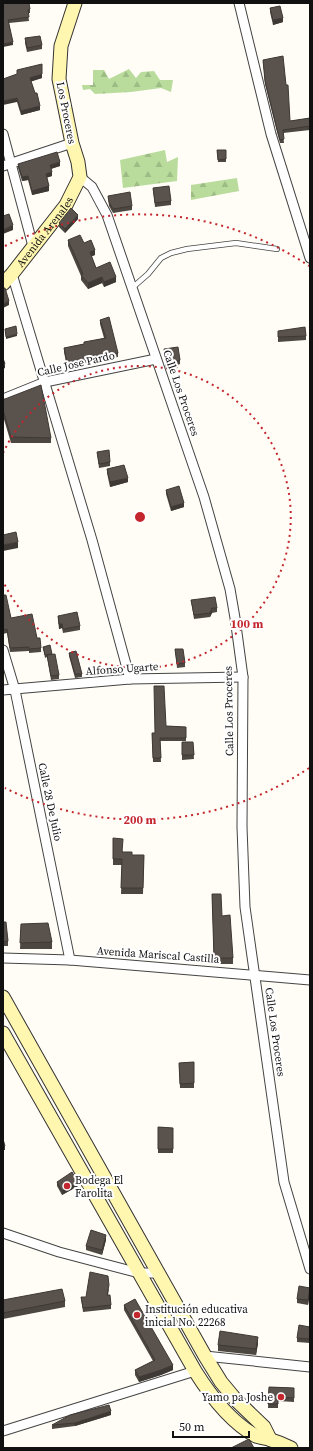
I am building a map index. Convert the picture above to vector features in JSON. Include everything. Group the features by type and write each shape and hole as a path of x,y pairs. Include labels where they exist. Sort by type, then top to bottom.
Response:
{"main road":[{"name":"Los Proceres","path":"75,3 61,46 59,79 80,176"},
{"name":"Avenida Arenales","path":"3,284 66,205 80,176"},
{"path":"3,997 205,1356 221,1382 236,1400 264,1427 276,1443"},
{"path":"3,1034 207,1390 242,1426 258,1437 292,1448"}],"street":[{"path":"239,3 271,134 310,258"},
{"path":"3,134 7,165 34,246"},
{"path":"7,165 72,143"},
{"name":"Calle Los Proceres","path":"80,176 92,187 107,215 204,497 230,589 242,677 242,827 244,907 255,974 284,1182 310,1269"},
{"path":"12,274 92,540 130,679"},
{"name":"Calle Jose Pardo","path":"3,399 45,382 156,359"},
{"name":"Calle 28 De Julio","path":"3,650 15,690 70,960"},
{"name":"Alfonso Ugarte","path":"3,690 130,679 242,677"},
{"name":"Avenida Mariscal Castilla","path":"3,958 70,960 255,974 310,980"},
{"path":"3,1233 59,1252 139,1273 157,1273"},
{"path":"205,1356 310,1367"},
{"path":"3,1431 195,1371"}],"lane":[{"path":"132,288 148,274 161,258 182,250 236,243 277,249"}],"green space":[{"path":"129,69 136,78 141,72 154,71 160,80 173,80 171,92 161,88 131,92 95,94 90,89 83,90 82,85 93,85 93,70 104,70 109,79"},
{"path":"165,150 167,162 178,157 177,181 123,188 120,160"},
{"path":"237,178 239,191 191,200 191,185"}],"building":[{"path":"3,3 29,3 30,9 28,10 29,17 8,20 13,42 3,44"},
{"path":"280,6 283,18 273,20 270,8"},
{"path":"40,36 42,45 27,48 25,38"},
{"path":"283,56 286,85 288,85 290,121 310,118 310,126 283,130 284,139 280,140 265,81 263,60"},
{"path":"42,64 42,74 30,78 35,93 37,93 40,106 21,111 17,98 3,101 3,79 17,74 17,70"},
{"path":"217,150 226,150 226,159 218,160"},
{"path":"57,152 60,162 50,165 52,172 46,174 49,186 32,191 28,176 22,177 18,164"},
{"path":"169,186 171,201 155,203 153,188"},
{"path":"130,192 132,206 113,209 109,202 108,196"},
{"path":"71,208 78,215 65,229 59,223"},
{"path":"9,214 13,225 3,230 3,216"},
{"path":"80,235 84,243 91,240 95,250 90,252 96,268 110,262 116,277 104,282 102,277 88,283 81,275 83,274 68,240"},
{"path":"3,288 5,288 9,301 3,304"},
{"path":"109,317 118,353 67,363 64,348 84,344 84,342 106,338 100,320"},
{"path":"16,326 17,334 6,337 5,329"},
{"path":"305,327 306,336 278,337 278,331"},
{"path":"178,347 180,360 177,361 178,363 166,365 164,349"},
{"path":"41,385 51,438 11,437 3,410 3,399"},
{"path":"109,450 110,462 99,464 97,452"},
{"path":"124,465 128,478 110,482 107,469"},
{"path":"179,486 184,503 171,507 166,490"},
{"path":"16,532 18,542 3,545 3,535"},
{"path":"3,595 6,595 11,618 32,614 37,638 40,638 41,648 10,648 7,629 3,630"},
{"path":"215,597 217,608 212,608 210,613 194,615 191,600"},
{"path":"77,612 80,626 63,629 62,624 59,624 58,616"},
{"path":"50,645 52,654 45,655 43,647"},
{"path":"175,649 183,649 185,663 177,664"},
{"path":"76,651 82,674 75,674 69,653"},
{"path":"55,654 59,675 51,676 47,655"},
{"path":"154,686 164,686 166,726 186,727 186,738 160,738 161,758 153,758 152,733 155,733"},
{"path":"182,742 193,742 194,755 182,755"},
{"path":"113,838 123,839 122,852 132,852 132,855 144,855 143,888 121,888 122,859 113,859"},
{"path":"212,894 221,894 222,916 230,915 233,958 214,958"},
{"path":"3,922 6,922 8,941 3,942"},
{"path":"48,923 52,942 20,943 21,924"},
{"path":"194,1062 194,1083 180,1084 179,1063"},
{"path":"158,1127 173,1128 173,1149 158,1149"},
{"path":"72,1172 78,1182 62,1191 57,1182"},
{"path":"91,1230 106,1235 102,1250 86,1246"},
{"path":"90,1272 108,1276 109,1285 107,1295 110,1295 111,1305 83,1308 81,1297 86,1297"},
{"path":"299,1286 310,1288 308,1300 297,1299"},
{"path":"62,1289 65,1301 3,1313 3,1300"},
{"path":"135,1299 173,1365 139,1377 135,1370 155,1360 124,1305"},
{"path":"299,1325 310,1327 310,1339 297,1338"},
{"path":"220,1331 258,1337 256,1349 218,1345"},
{"name":"Yamo pa Joshe","path":"269,1387 294,1388 294,1398 278,1397 278,1404 268,1404"},
{"path":"109,1405 111,1411 75,1423 52,1425 70,1415"},
{"path":"249,1439 254,1448 231,1448"}],"place":[{"name":"Bodega El Farolita","path":"67,1186"},
{"name":"Institución educativa inicial No. 22268","path":"137,1315"},
{"name":"Yamo pa Joshe","path":"281,1397"}]}
